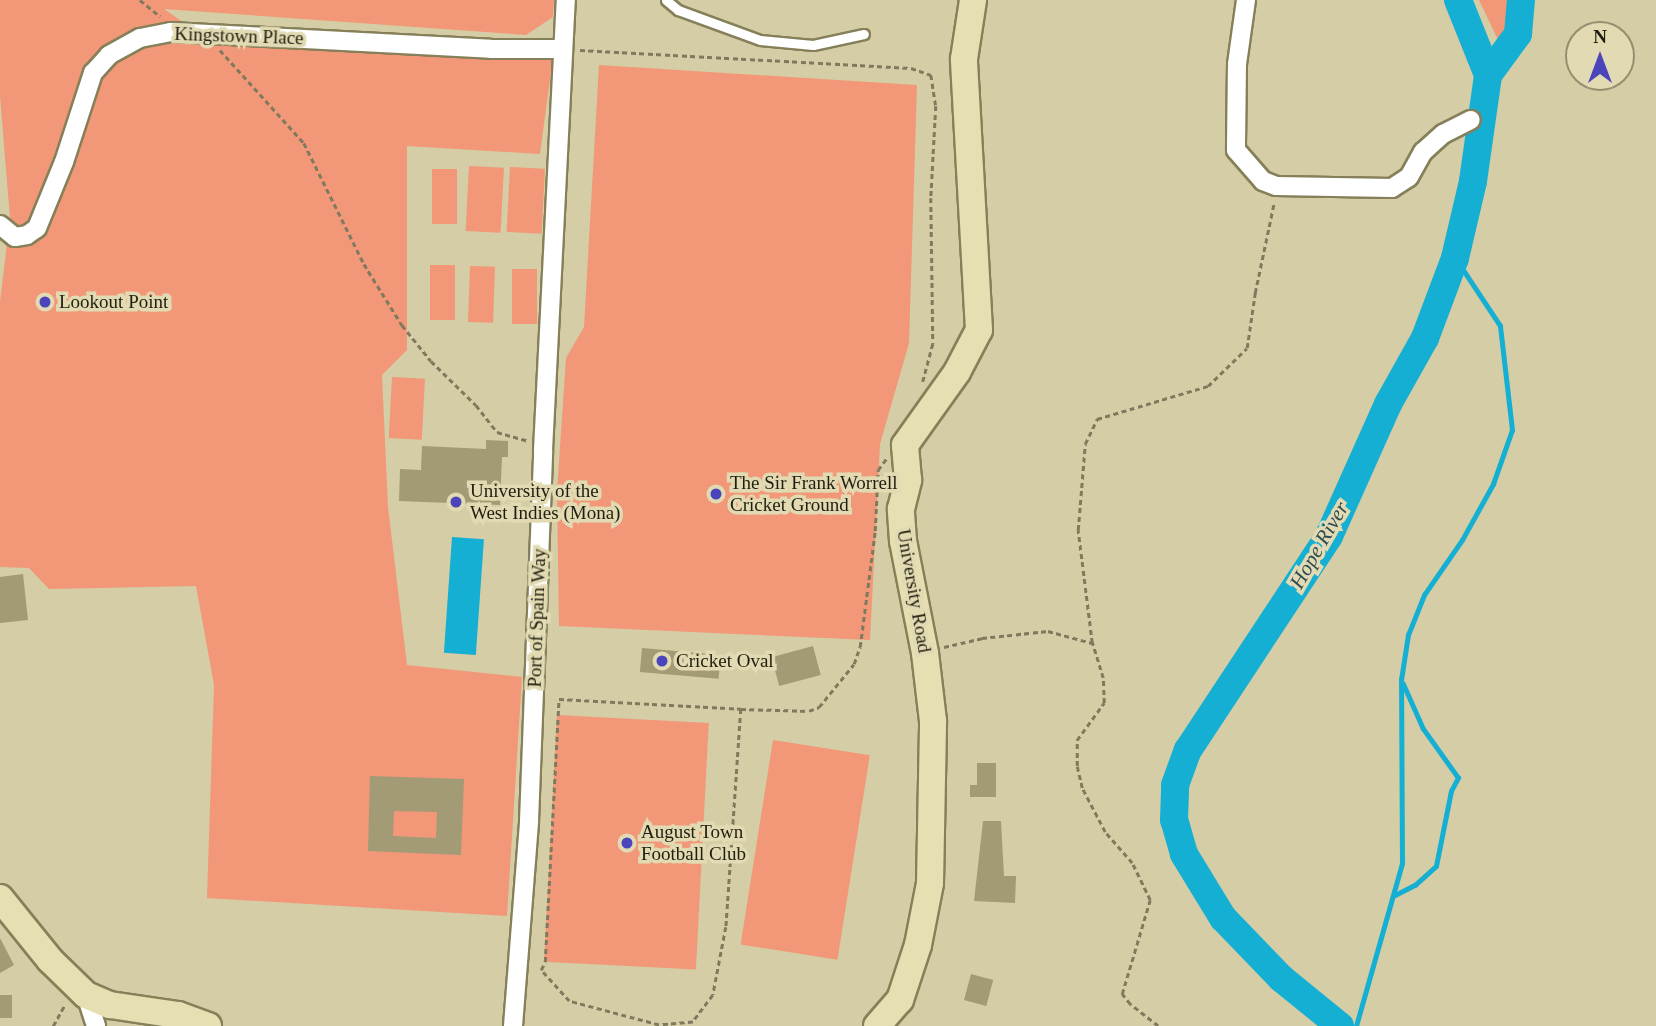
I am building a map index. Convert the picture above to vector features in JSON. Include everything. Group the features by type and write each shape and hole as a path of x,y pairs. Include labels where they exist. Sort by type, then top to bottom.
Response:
{"street":[{"name":"Port of Spain Way","path":"513,1026 530,821 543,450 566,0"},
{"name":"University Road","path":"877,1026 900,1000 918,945 930,883 933,721 925,653 903,541 901,509 908,481 905,445 957,372 979,330 964,60 973,0"},
{"path":"1246,0 1237,65 1236,150 1257,176 1276,186 1392,188 1409,177 1423,152 1433,143 1471,120"},
{"name":"Kingstown Place","path":"0,224 15,237 27,235 37,228 64,162 93,73 109,55 140,38 172,32 491,48 564,49"},
{"path":"0,898 80,990 96,1026"},
{"path":"80,990 110,1005 178,1015 208,1026"}],"lane":[{"path":"666,0 678,9 760,40 813,45 864,34"}],"path":[{"path":"204,34 304,143 364,264 402,325 431,361 476,405 497,432 521,437 543,450"},
{"path":"564,49 911,68 931,75 936,106 931,198 933,344 923,383"},
{"path":"1158,1026 1130,1004 1122,994 1150,900 1132,863 1105,832 1082,788 1077,766 1077,740 1104,703 1103,678 1092,643 1078,530 1085,443 1097,419 1208,387 1247,348 1255,293 1273,216 1276,186"},
{"path":"741,709 726,927 713,995 693,1022 659,1026 569,1001 541,970 545,962 559,699 741,709 810,710 819,707 854,664 860,647 875,531 878,470 892,451"},
{"path":"925,653 982,638 1048,631 1092,643"},
{"path":"53,1026 80,990"}],"shaded area":[{"path":"0,0 554,0 553,17 526,35 164,9 216,45 553,57 540,154 407,146 407,350 382,375 388,507 407,665 522,677 507,916 207,898 214,685 196,586 49,589 29,568 0,567 0,302 10,218 0,96"},
{"path":"1479,0 1512,0 1512,9 1499,42"},
{"path":"599,65 917,85 909,343 880,444 870,640 559,626 557,491 566,358 584,327"},
{"path":"469,166 504,168 501,233 466,231"},
{"path":"510,167 545,169 542,234 507,232"},
{"path":"432,169 457,169 457,224 432,224"},
{"path":"430,265 455,265 455,320 430,320"},
{"path":"470,266 495,267 493,323 468,322"},
{"path":"512,269 537,269 537,324 512,324"},
{"path":"392,377 425,379 422,440 389,438"},
{"name":"August Town Football Club","path":"557,715 709,723 696,970 544,962"},
{"path":"773,740 870,755 837,960 741,944"}],"water":[{"path":"452,537 484,539 476,655 444,653"}],"building":[{"name":"Lookout Point","path":"48,294 52,301 49,307 42,308 37,302 40,296"},
{"path":"486,440 508,441 508,457 502,457 500,505 399,501 400,469 421,470 422,446 486,449"},
{"path":"23,574 28,620 0,623 0,577"},
{"path":"813,646 821,675 779,686 771,657"},
{"path":"642,648 721,655 719,679 640,672"},
{"path":"977,763 996,763 996,797 970,797 970,785 977,785"},
{"path":"370,776 464,779 461,855 368,851","holes":["394,811 437,812 436,838 393,836"]},
{"path":"983,821 1001,821 1004,876 1016,876 1015,903 974,901"},
{"path":"0,938 14,965 0,973"},
{"path":"971,974 993,980 986,1006 964,1000"},
{"path":"0,995 12,995 12,1018 0,1018"}],"waterway":[{"name":"Hope River","path":"1340,1026 1281,978 1223,918 1184,854 1174,820 1175,785 1188,750 1329,536 1388,404 1425,338 1455,258 1473,181 1488,75 1458,0"},
{"path":"1488,75 1518,34 1521,0"},
{"path":"1356,1026 1402,863 1401,680 1408,635 1424,595 1462,540 1493,484 1512,430 1500,326 1455,258"},
{"path":"1395,895 1415,885 1436,866 1451,791 1458,778 1423,729 1403,684"}],"place":[{"name":"Lookout Point","path":"45,302"},
{"name":"The Sir Frank Worrell Cricket Ground","path":"716,494"},
{"name":"University of the West Indies (Mona)","path":"456,502"},
{"name":"Cricket Oval","path":"662,661"},
{"name":"August Town Football Club","path":"627,843"}]}
